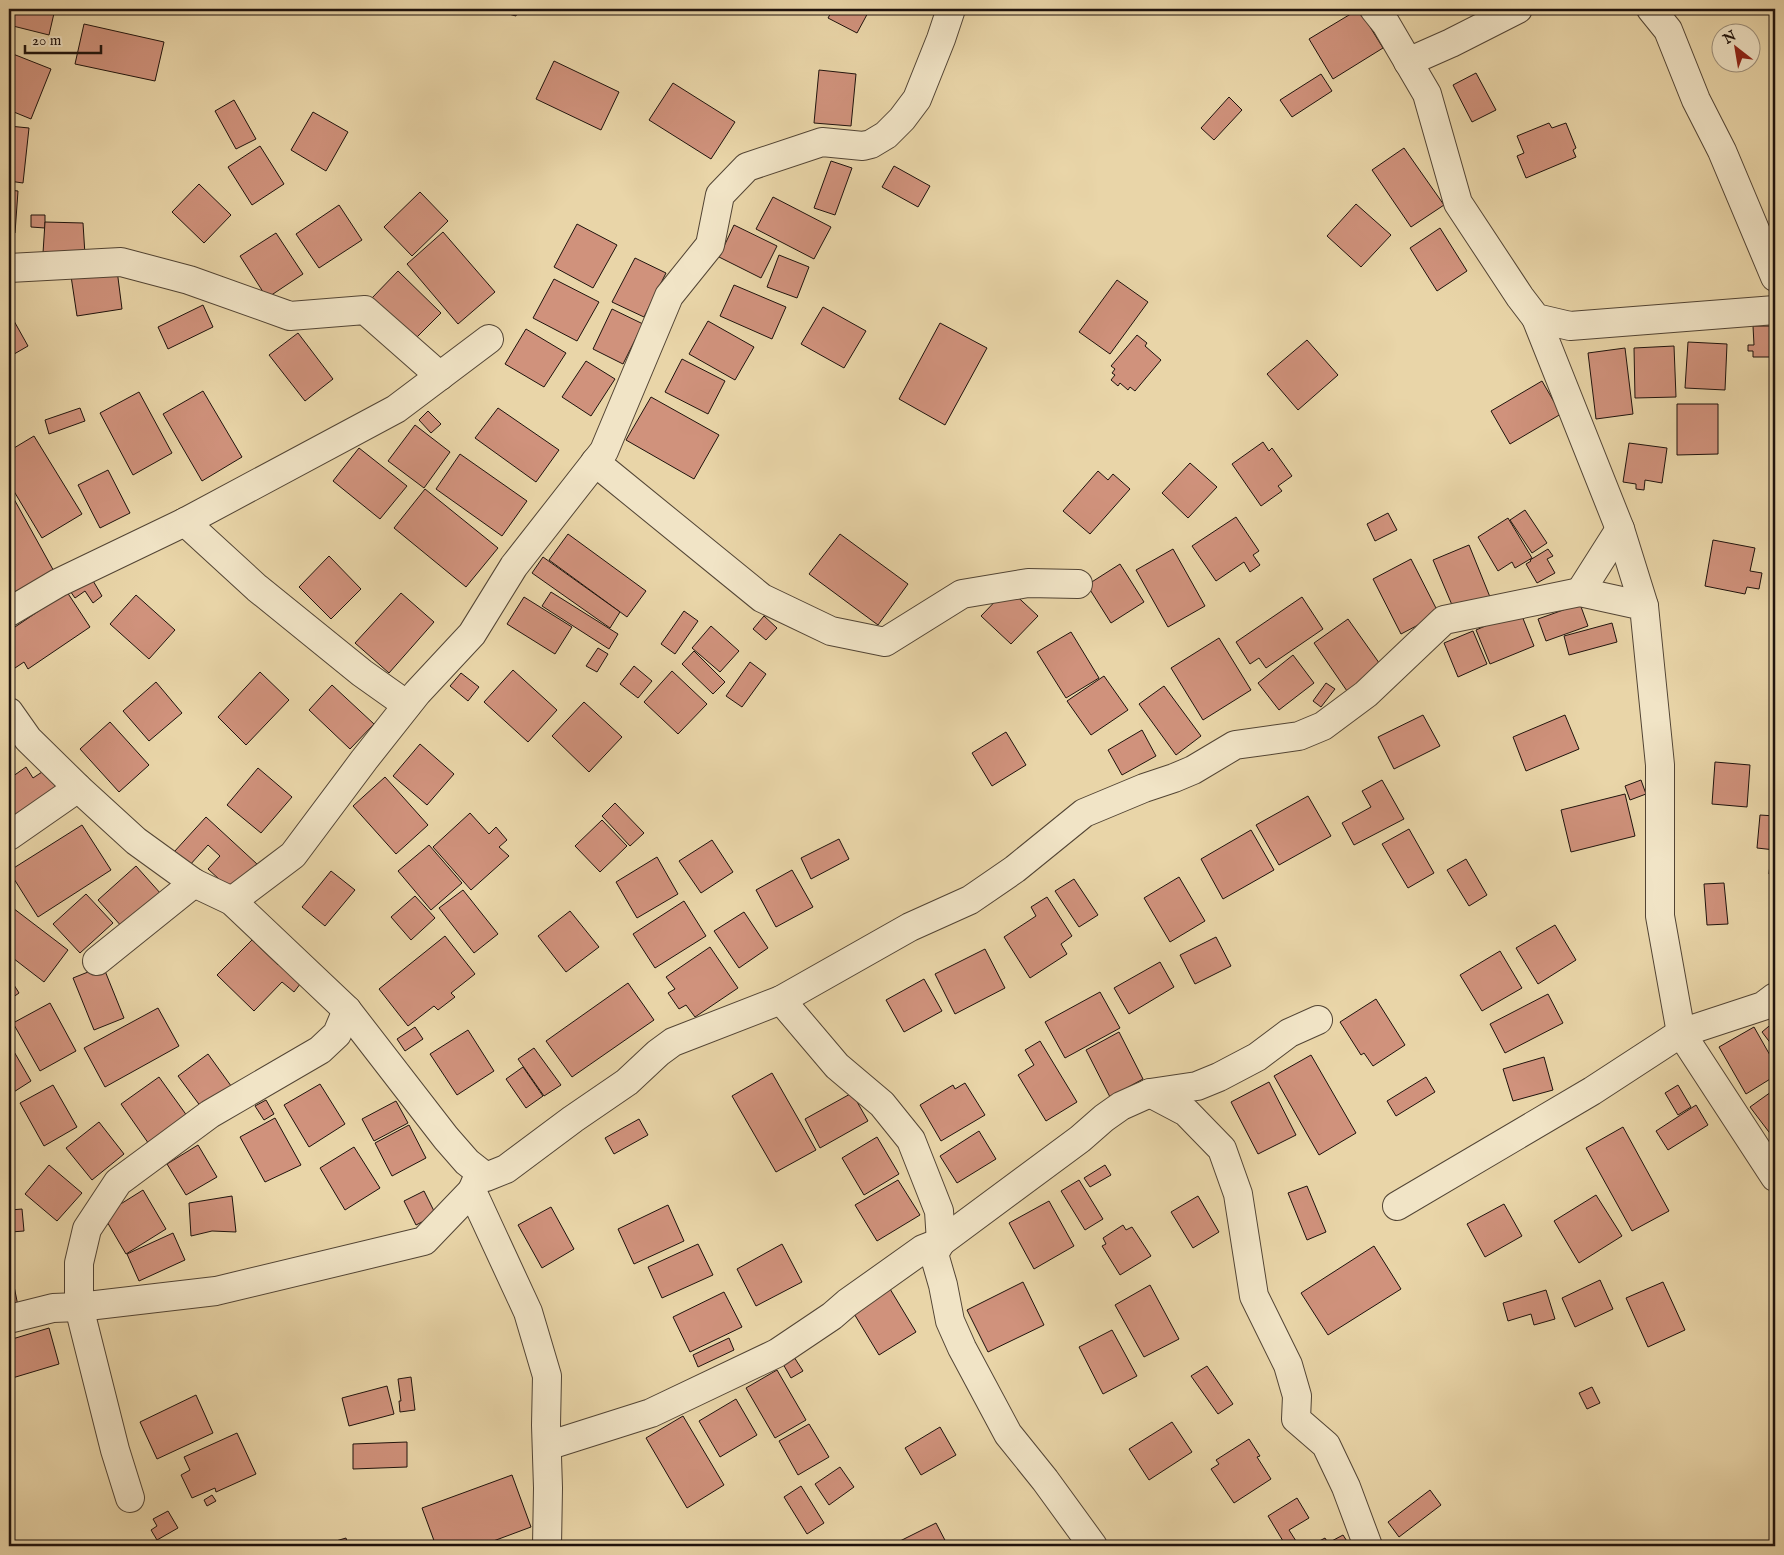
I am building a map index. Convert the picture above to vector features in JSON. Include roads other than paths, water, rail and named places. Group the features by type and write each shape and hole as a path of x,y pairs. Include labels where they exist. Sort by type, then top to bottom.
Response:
{"street":[{"path":"232,901 293,855 416,693 472,634 514,566 604,451 669,296 710,245 720,195 747,167 822,142 863,146 871,144 886,135 902,119 917,99 951,9"},
{"path":"1374,9 1386,24 1427,94 1458,203 1536,318 1620,529 1644,606 1660,765 1660,916 1681,1033 1775,1177"},
{"path":"1408,62 1451,43 1518,9"},
{"path":"1651,9 1668,30 1696,100 1722,150 1775,277"},
{"path":"9,268 121,262 189,280 290,316 365,310 440,376"},
{"path":"1536,318 1570,326 1775,310"},
{"path":"9,612 58,583 185,522 396,409 489,339"},
{"path":"595,462 762,598 831,631 885,642 962,594 1028,583 1078,584"},
{"path":"185,522 257,588 362,672 408,705"},
{"path":"1580,592 1620,529"},
{"path":"9,1319 53,1308 80,1307 216,1291 424,1241 476,1182 506,1169 627,1082 658,1053 673,1042 781,1000 910,927 970,900 1015,869 1084,814 1144,788 1193,770 1235,745 1299,736 1323,726 1366,694 1444,620 1580,592 1644,606"},
{"path":"9,712 28,739 136,841 194,884 232,901 347,1010 446,1138 467,1162 528,1312 548,1376 546,1425 547,1546"},
{"path":"9,836 78,788"},
{"path":"97,961 194,884"},
{"path":"1397,1206 1583,1096 1681,1033 1762,1006 1775,997"},
{"path":"781,1000 837,1066 882,1104 910,1140 938,1211 941,1242 934,1254 943,1285 950,1321 962,1348 1008,1434 1045,1480 1093,1546"},
{"path":"130,1498 115,1450 80,1307 79,1263 87,1229 118,1182 210,1114 320,1050 337,1034 347,1010"},
{"path":"547,1446 650,1413 777,1353 832,1316 915,1254 941,1242 1080,1140 1104,1118 1121,1106 1150,1093 1197,1086 1219,1077 1257,1057 1289,1034 1318,1020"},
{"path":"1150,1093 1186,1112 1222,1149 1238,1194 1254,1296 1288,1365 1297,1396 1296,1419 1326,1444 1346,1487 1368,1546"}]}
